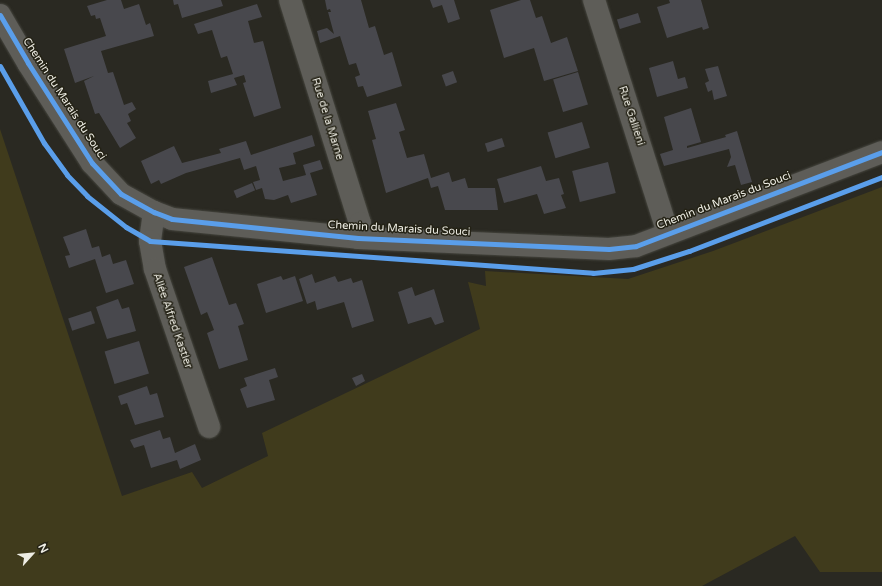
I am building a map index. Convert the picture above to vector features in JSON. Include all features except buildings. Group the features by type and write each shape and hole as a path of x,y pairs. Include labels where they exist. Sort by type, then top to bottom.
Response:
{"street":[{"name":"Rue de la Marne","path":"290,0 360,223 358,238"},
{"name":"Rue Gallieni","path":"594,0 668,233"},
{"name":"Chemin du Marais du Souci","path":"0,15 28,63 92,163 122,194 154,212 172,218 358,238 609,249 636,246 882,152"},
{"name":"Allée Alfred Kastler","path":"154,212 150,241 155,269 209,427"}],"shaded area":[{"path":"0,129 122,496 192,472 202,488 268,456 262,433 480,329 468,282 486,286 485,271 628,279 713,251 882,187 882,572 820,572 795,536 702,586 0,586"}],"cycle path":[{"path":"0,15 28,63 92,163 121,194 154,212 172,219 358,238 609,249 636,246 882,152"},
{"path":"0,66 44,143 67,175 87,196 126,227 150,241 593,273 633,269 689,251 882,177"}]}
